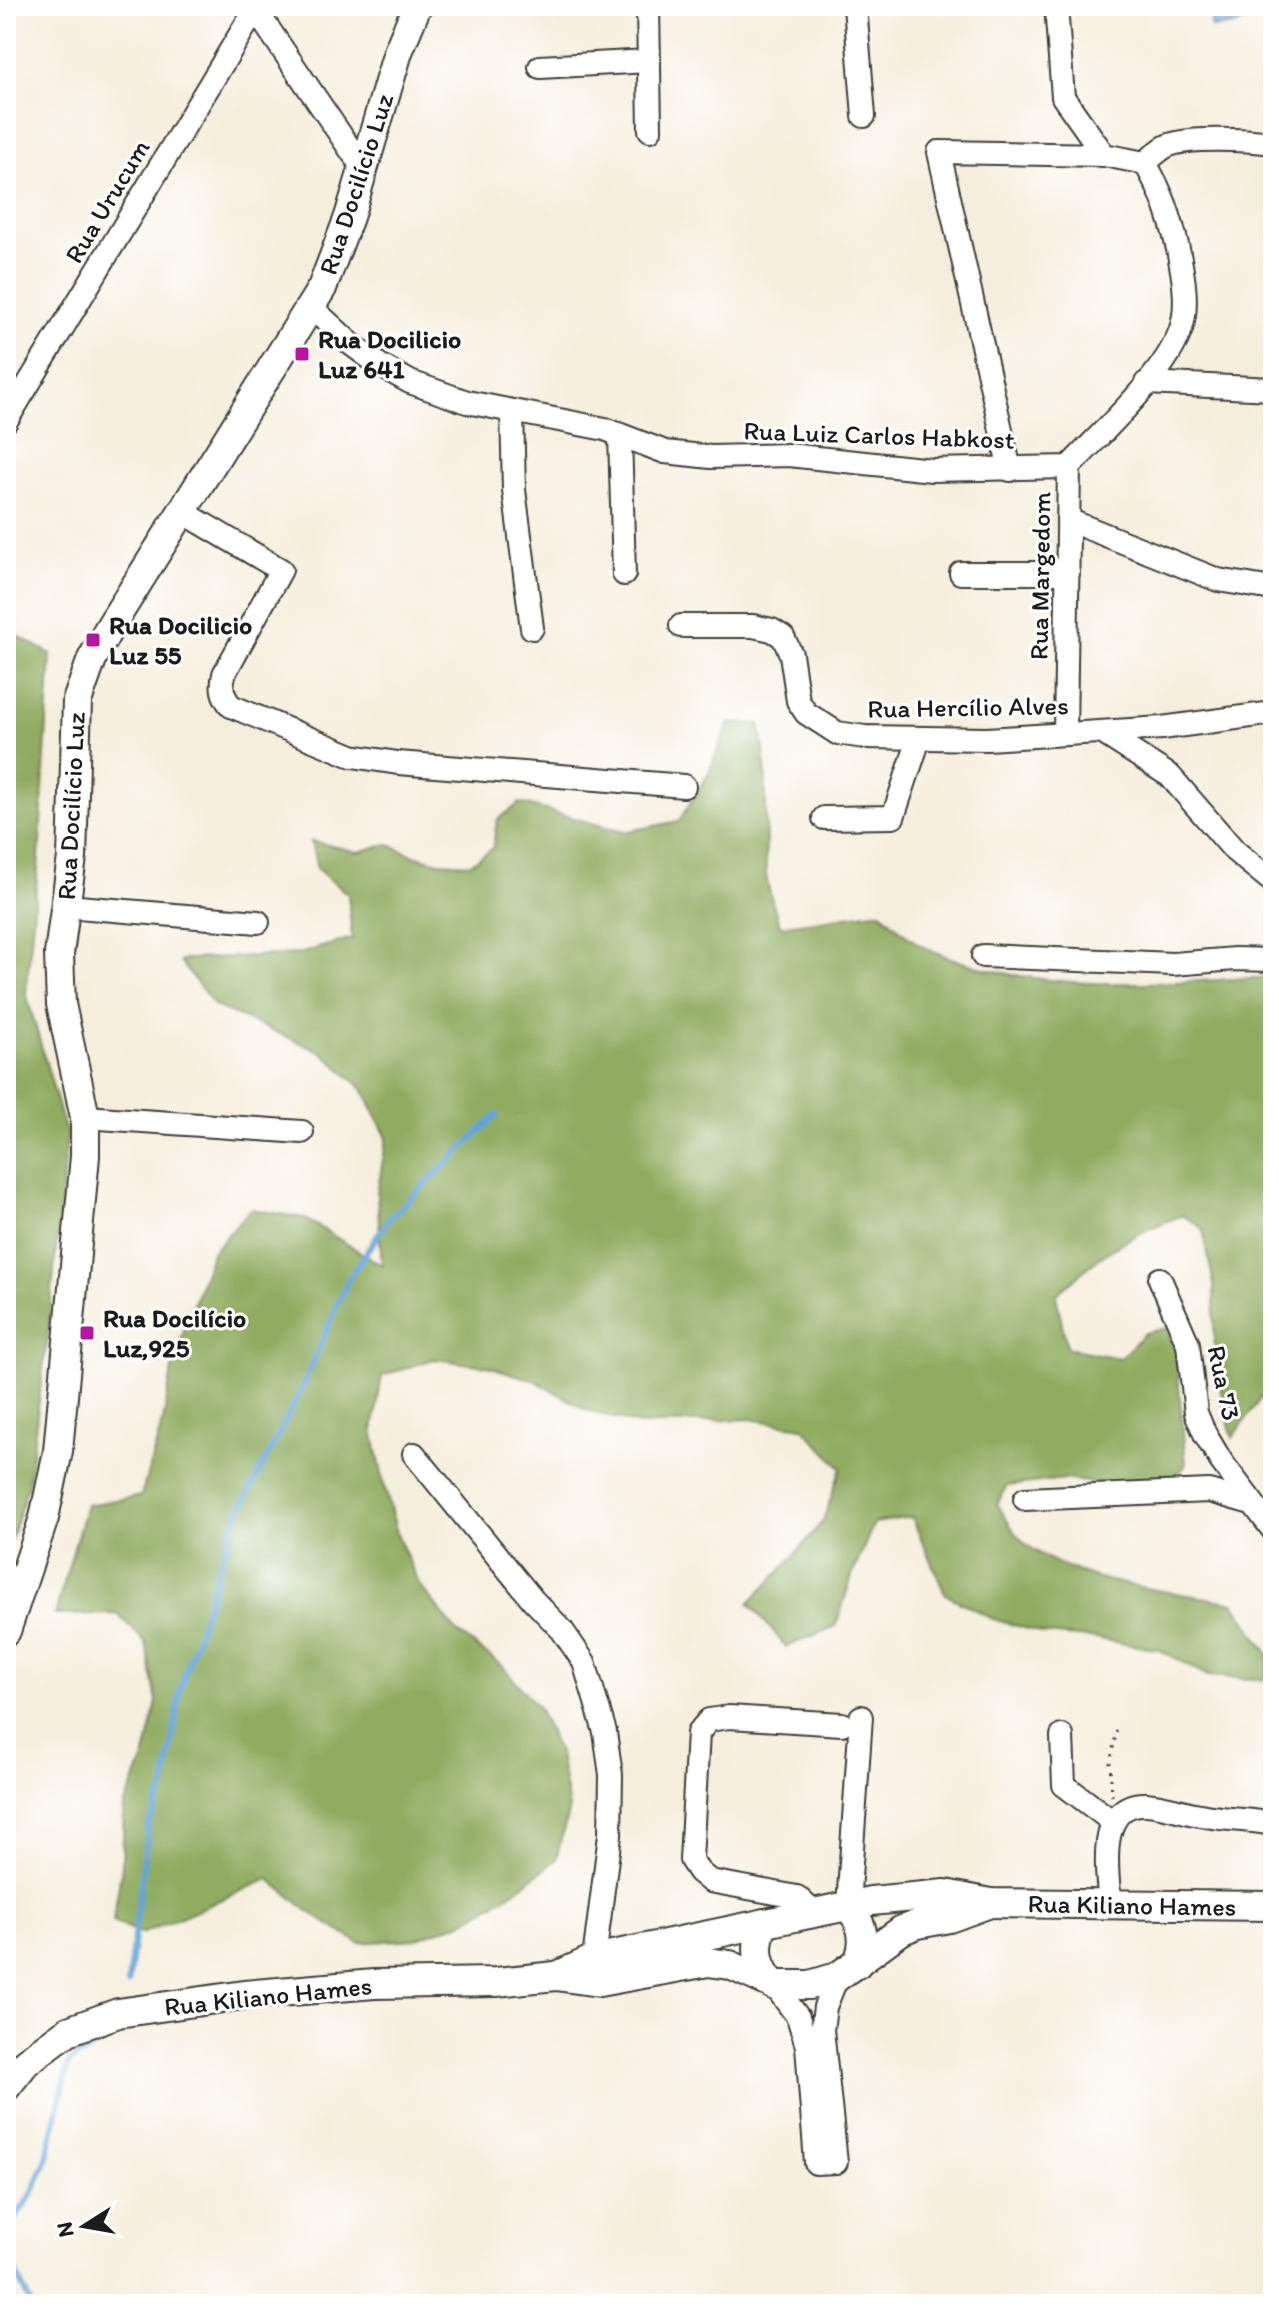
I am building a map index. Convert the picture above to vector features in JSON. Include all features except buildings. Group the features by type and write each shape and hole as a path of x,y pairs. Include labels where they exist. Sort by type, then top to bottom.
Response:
{"main road":[{"name":"Rua Docilício Luz","path":"6,1631 44,1518 58,1451 85,1156 85,1117 58,973 74,825 75,725 82,681 108,630 311,307 339,248 398,52 417,6"},
{"name":"Rua Kiliano Hames","path":"556,1976 594,1959 910,1896 945,1894 990,1903 1273,1906"},
{"name":"Rua Kiliano Hames","path":"7,2084 26,2062 68,2031 118,2013 294,1990 374,1984 496,1982 556,1976 599,1982 697,1963 730,1965 774,1985 810,1985 847,1971 902,1930 990,1903"},
{"path":"847,1971 863,1949 863,1931 855,1913 848,1906"},
{"path":"764,1923 757,1944 758,1954 763,1971 774,1985"}],"street":[{"path":"648,6 650,130"},
{"path":"855,6 864,116"},
{"path":"1056,6 1063,97 1104,155"},
{"path":"254,8 363,168"},
{"name":"Rua Urucum","path":"6,421 254,8"},
{"path":"540,67 649,61"},
{"path":"1145,163 1166,146 1186,142 1254,140 1273,143"},
{"path":"1010,470 939,152 1104,155 1145,163 1163,195 1172,224 1184,290 1181,328 1167,355 1146,383 1069,467"},
{"name":"Rua Luiz Carlos Habkost","path":"311,307 351,344 410,382 467,402 605,429 665,452 687,456 788,455 932,470 1069,467"},
{"path":"1146,383 1273,389"},
{"path":"512,411 514,490 532,628"},
{"path":"620,435 624,574"},
{"name":"Rua Margedom","path":"1065,734 1069,467"},
{"path":"183,512 281,570 224,674 221,688 231,706 352,756 398,763 684,786"},
{"path":"1068,520 1218,580 1273,589"},
{"path":"961,573 1068,573"},
{"name":"Rua Hercílio Alves","path":"681,626 753,626 772,630 783,637 791,654 798,701 806,713 837,733 919,739 987,739 1162,728 1273,713"},
{"path":"1103,733 1170,776 1235,851 1273,882"},
{"path":"824,818 893,817 919,739"},
{"path":"66,906 258,922"},
{"path":"983,956 1173,964 1235,959 1273,960"},
{"path":"85,1117 302,1132"},
{"name":"Rua 73","path":"1160,1279 1188,1344 1196,1413 1205,1434 1273,1530"},
{"path":"414,1454 533,1600 562,1630 584,1662 605,1732 611,1775 610,1835 594,1959"},
{"path":"1025,1499 1209,1491 1251,1503"},
{"path":"814,1913 797,1897 710,1881 691,1860 698,1733 709,1720 729,1717 852,1720 848,1906"},
{"path":"1062,1736 1064,1785 1115,1818"},
{"path":"1110,1904 1106,1869 1109,1839 1115,1818 1125,1808 1145,1804 1219,1819 1273,1824"},
{"path":"774,1985 798,2017 807,2046 816,2163 836,2162 822,2030 825,2007 847,1971"}],"path":[{"path":"1115,1818 1109,1778 1118,1725"}],"green space":[{"path":"6,629 51,654 39,857 26,993 67,1136 49,1323 28,1485 6,1555"},
{"path":"729,723 760,724 766,779 766,872 780,926 880,911 922,946 963,962 1050,980 1139,983 1273,977 1273,1370 1264,1393 1233,1438 1222,1398 1214,1342 1214,1285 1203,1229 1183,1215 1146,1230 1087,1268 1056,1295 1067,1348 1120,1358 1145,1333 1167,1328 1176,1353 1186,1465 1172,1479 1118,1486 1064,1479 1007,1486 997,1504 1026,1544 1071,1569 1126,1584 1234,1603 1269,1655 1266,1680 1208,1676 1160,1650 1099,1639 1045,1634 993,1619 945,1594 912,1517 874,1523 836,1626 786,1647 749,1603 823,1521 841,1468 803,1427 749,1419 639,1425 587,1410 534,1380 487,1366 434,1359 382,1376 373,1430 384,1485 398,1537 420,1586 457,1632 501,1665 537,1706 559,1754 569,1808 556,1860 512,1893 465,1921 415,1939 359,1943 312,1914 269,1879 141,1934 113,1921 122,1866 124,1806 145,1756 157,1701 146,1643 118,1614 55,1615 86,1505 141,1496 163,1421 174,1359 212,1252 251,1209 304,1218 382,1265 377,1193 387,1138 363,1089 322,1052 215,1006 180,962 187,959 299,954 352,938 348,894 317,869 311,841 358,852 387,844 439,862 470,864 493,848 497,820 520,803 624,832 679,821 708,774"}],"water":[{"path":"1212,6 1273,6 1273,10 1269,9 1237,25 1211,28"}],"waterway":[{"path":"128,1984 148,1827 165,1786 181,1686 232,1527 302,1388 348,1280 388,1220 497,1115"},
{"path":"6,2245 9,2229 33,2192 46,2161 69,2062 128,2025"},
{"path":"6,2253 31,2304"}],"place":[{"name":"Rua Docilicio Luz 641","path":"302,354"},
{"name":"Rua Docilicio Luz 55","path":"93,640"},
{"name":"Rua Docilício Luz,925","path":"87,1333"}]}
